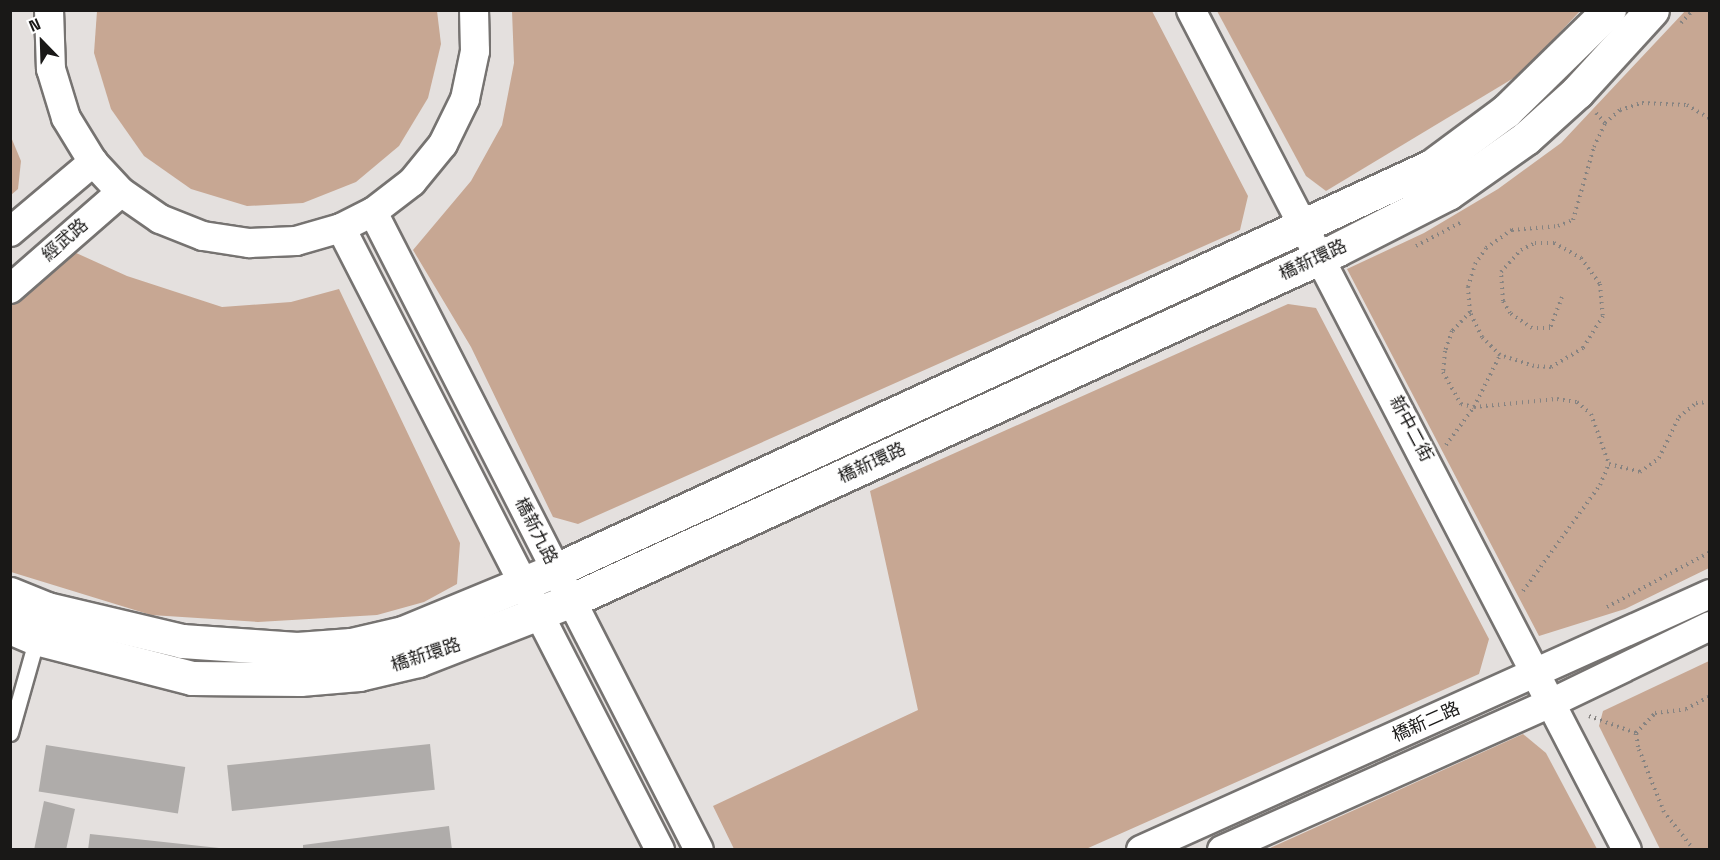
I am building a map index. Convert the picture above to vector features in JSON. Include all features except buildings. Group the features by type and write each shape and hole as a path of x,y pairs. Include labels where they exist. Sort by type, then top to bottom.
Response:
{"street":[{"path":"49,10 51,69 66,118 93,162 122,192 160,219 215,238 249,243 296,241 341,228 373,212 412,182 443,144 465,99 475,51 474,10"},
{"name":"新中二街","path":"1191,10 1430,464 1534,674 1627,849"},
{"name":"橋新環路","path":"31,625 182,641 297,649 351,645 403,633 556,570 1432,166 1506,111 1609,10"},
{"name":"橋新環路","path":"10,594 31,625 192,678 300,679 359,674 418,660 572,600 1320,257 1448,193 1526,138 1664,19"},
{"path":"10,232 93,162"},
{"name":"經武路","path":"10,288 122,192"},
{"name":"橋新九路","path":"373,212 699,849"},
{"name":"橋新九路","path":"341,228 660,849"},
{"name":"橋新二路","path":"1141,849 1710,594"},
{"name":"橋新二路","path":"1222,849 1551,703 1710,626"}],"lane":[{"path":"10,733 31,625"}],"path":[{"path":"1664,19 1693,10"},
{"path":"1562,297 1550,328 1524,323 1510,313 1499,287 1507,261 1535,243 1554,243 1581,258 1600,284 1603,316 1583,348 1551,367 1534,366 1500,355 1482,337 1470,312 1468,287 1475,264 1486,248 1512,230 1558,226 1574,220 1594,147 1605,123 1620,110 1642,103 1687,105 1710,118"},
{"path":"1587,121 1604,105"},
{"path":"1413,247 1461,222"},
{"path":"1470,312 1452,331 1443,372 1461,404 1474,407 1557,399 1577,402 1591,414 1610,464 1600,485 1521,594 1515,584"},
{"path":"1436,441 1441,451 1474,407 1500,355"},
{"path":"1610,464 1640,472 1659,458 1679,417 1696,403 1710,402"},
{"path":"1598,612 1710,552"},
{"path":"1636,733 1655,713 1686,709 1710,696"},
{"path":"1551,703 1636,733"},
{"path":"1636,733 1638,747 1664,812 1694,849"}],"shaded area":[{"path":"1686,10 1710,11 1709,568 1625,609 1539,636 1347,269 1424,233 1498,189 1561,143"},
{"path":"97,11 437,11 441,44 428,98 399,146 356,182 303,203 247,206 191,189 144,156 111,109 94,53"},
{"path":"512,11 1152,11 1248,196 1240,230 578,524 553,517 471,347 413,250 471,181 502,125 514,63"},
{"path":"1217,11 1580,11 1522,73 1326,191 1306,176"},
{"path":"11,137 21,161 18,189 11,195"},
{"path":"74,252 127,276 222,307 291,302 339,289 460,543 457,584 424,602 377,615 258,622 151,615 11,572 11,304"},
{"path":"1288,304 1316,308 1489,639 1479,674 1086,849 734,849 713,806 918,710 870,491"},
{"path":"1709,661 1709,849 1660,849 1599,726 1603,711"},
{"path":"1523,734 1546,753 1597,849 1268,849"}]}
